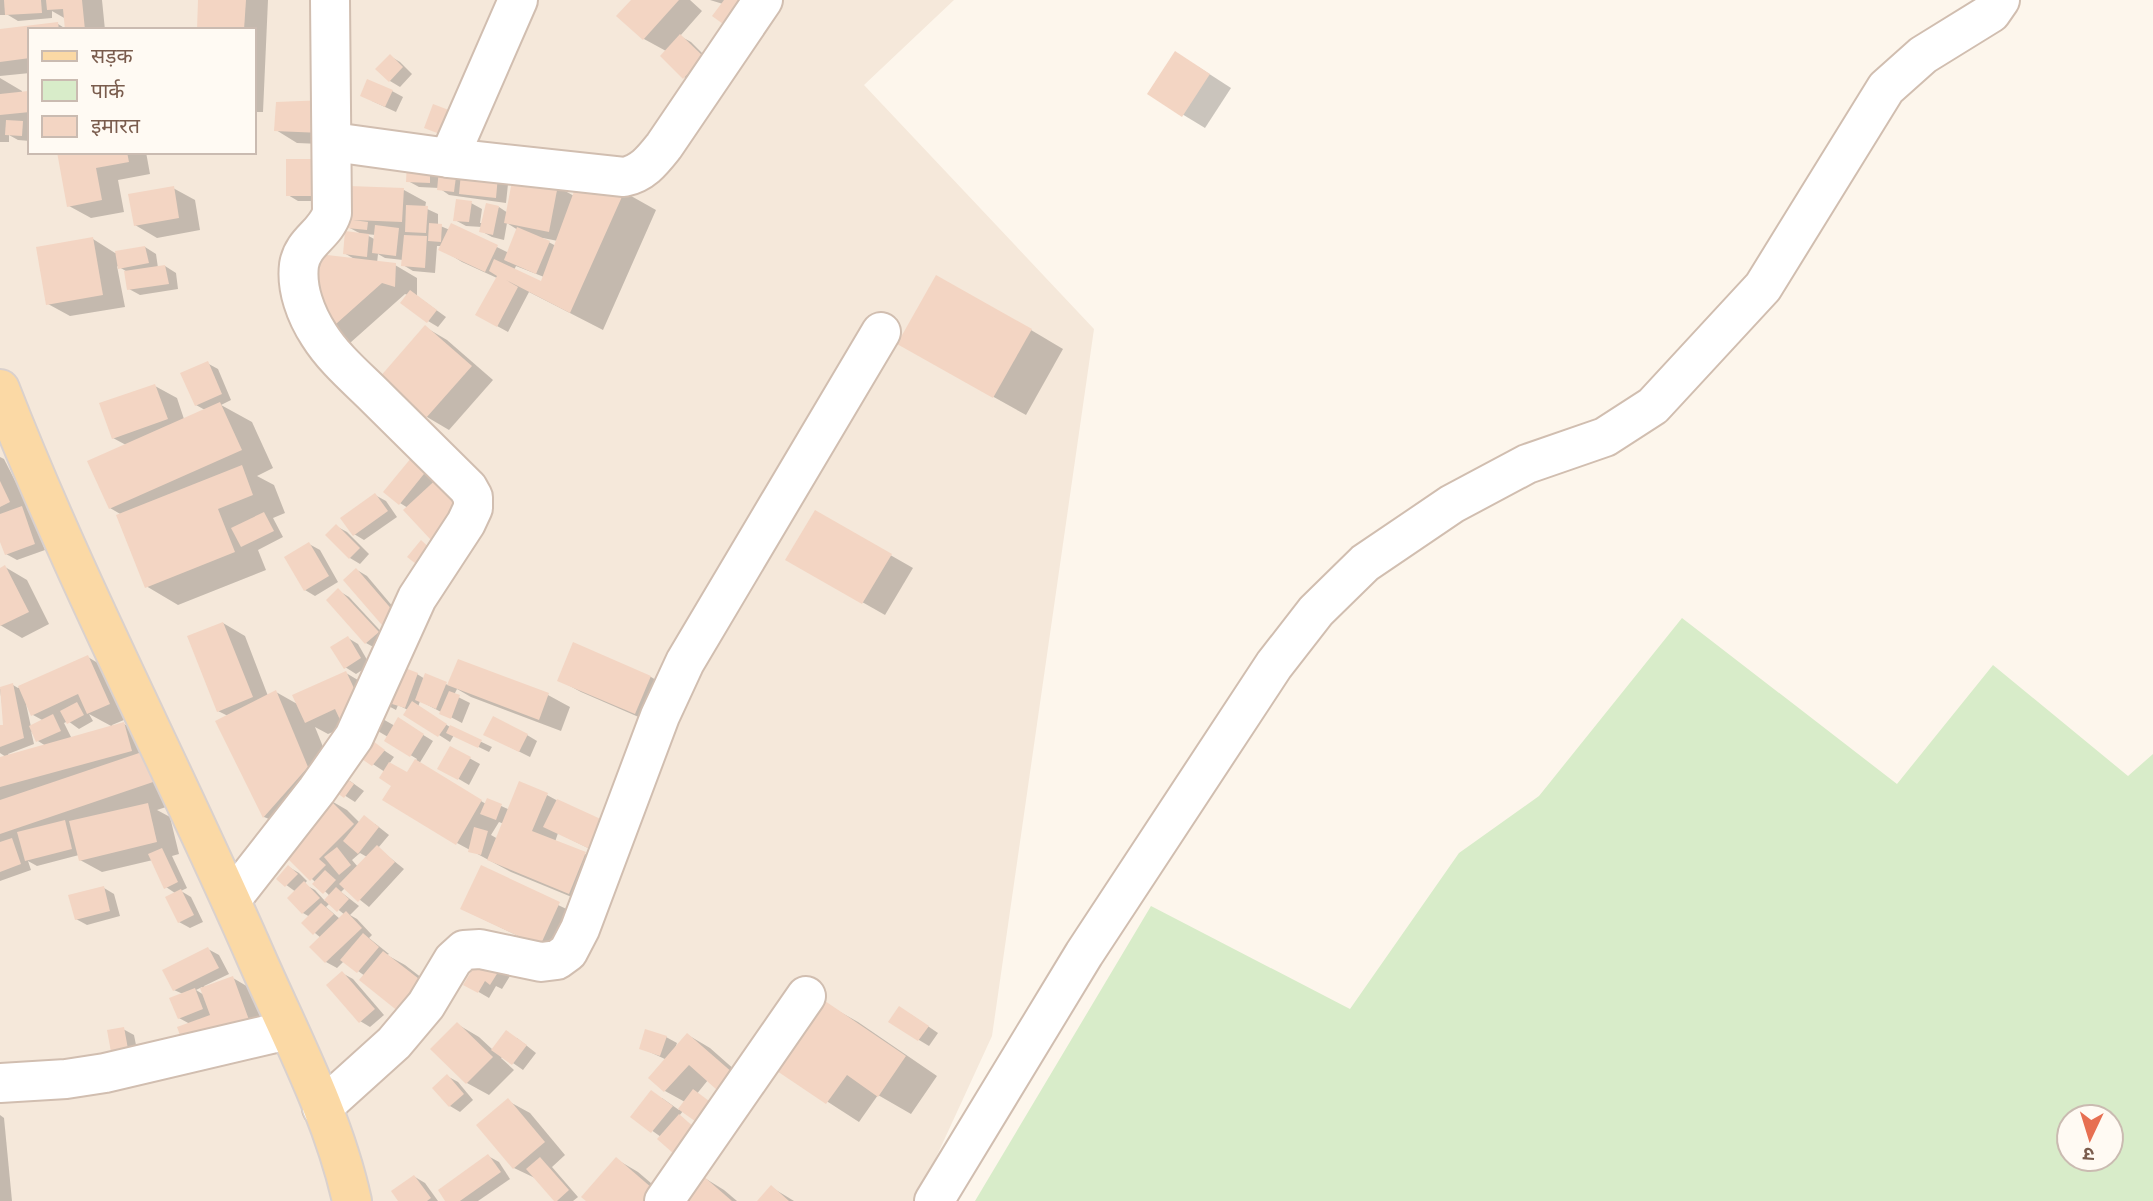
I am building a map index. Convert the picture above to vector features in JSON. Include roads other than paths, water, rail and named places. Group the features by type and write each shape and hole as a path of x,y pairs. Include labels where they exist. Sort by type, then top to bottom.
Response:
{"main road":[{"path":"0,389 71,559 231,900 322,1108 346,1174 352,1201"}],"street":[{"path":"231,900 317,790 354,737 417,598 473,508 473,497 468,488 341,363 319,336 304,306 299,267 302,253 307,244 329,224 332,213 330,0"},
{"path":"449,159 517,0"},
{"path":"333,142 449,159 624,177 635,174 649,165 664,146 763,0"},
{"path":"934,1201 1084,954 1274,665 1316,611 1365,563 1452,504 1527,464 1605,437 1653,406 1763,287 1886,88 1923,55 1991,13 2000,0"},
{"path":"322,1108 394,1043 426,1005 453,960 464,950 480,949 541,962 557,960 568,952 580,929 660,716 685,662 881,332"},
{"path":"664,1201 806,996"},
{"path":"0,1083 66,1079 105,1073 288,1030"}]}
